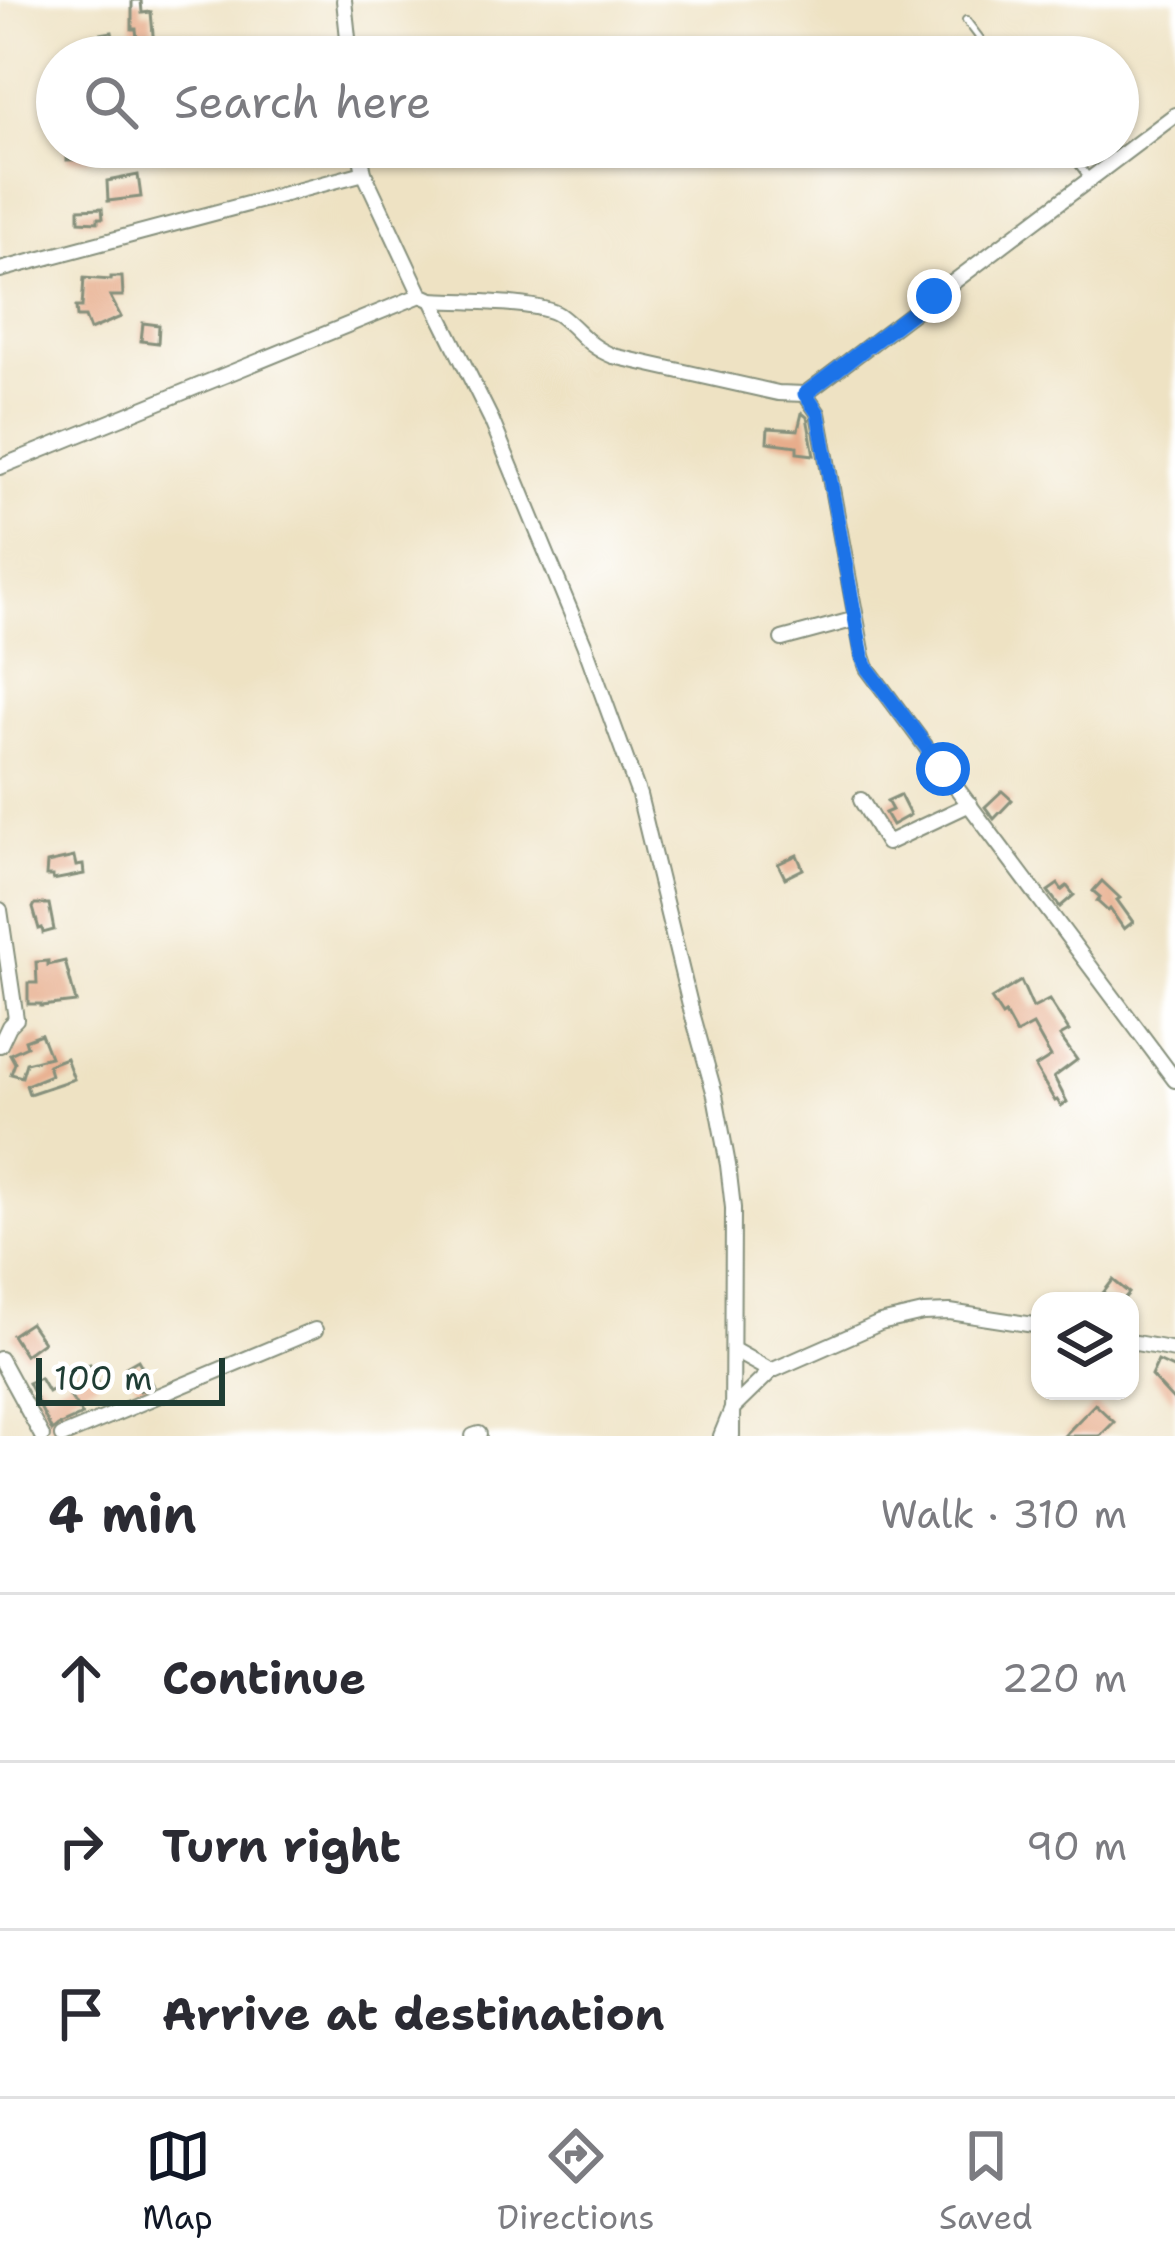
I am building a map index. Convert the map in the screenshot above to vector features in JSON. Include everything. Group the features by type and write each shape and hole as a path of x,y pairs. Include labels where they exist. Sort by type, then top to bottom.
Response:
{"street":[{"path":"344,0 348,36"},
{"path":"1139,143 1175,115"},
{"path":"363,168 491,419 584,644 639,795 715,1094 728,1165 733,1208 732,1436"},
{"path":"0,467 427,297 539,308 556,313 591,347 613,356 778,393 805,394 1106,168"},
{"path":"0,270 364,173"},
{"path":"805,394 818,413 867,668 1175,1081"},
{"path":"782,639 856,619"},
{"path":"861,800 887,843 970,804"},
{"path":"0,910 16,1019 0,1045"},
{"path":"721,1436 732,1409 771,1371 880,1323 923,1313 974,1314 1031,1324"},
{"path":"62,1436 315,1330"},
{"path":"1139,1344 1175,1350"},
{"path":"733,1350 771,1371"},
{"path":"0,1358 42,1436"}],"lane":[{"path":"966,20 978,36"},
{"path":"1081,168 1090,180"}],"building":[{"path":"132,0 141,0 142,13 151,12 153,36 137,36 132,29"},
{"path":"138,175 141,197 108,201 107,181"},
{"path":"102,208 103,218 98,222 79,221 79,209"},
{"path":"122,277 123,296 110,296 121,317 90,330 85,317 77,317 84,278"},
{"path":"143,323 159,325 158,343 141,341"},
{"path":"802,413 807,417 814,455 797,453 797,446 767,442 768,428 798,430"},
{"path":"1002,791 1012,800 994,819 985,807"},
{"path":"900,795 910,815 892,825 885,813 892,810 887,801"},
{"path":"797,855 803,869 785,878 778,864"},
{"path":"74,857 76,866 83,865 84,874 53,880 46,876 47,863"},
{"path":"1102,881 1120,898 1133,922 1124,929 1110,909 1097,901 1100,897 1093,891"},
{"path":"1058,884 1074,895 1060,907 1048,891"},
{"path":"35,904 49,904 54,930 43,933 39,929"},
{"path":"48,961 48,965 65,961 76,1002 28,1004 28,983 37,983 36,962"},
{"path":"1021,981 1033,1008 1049,1000 1069,1031 1060,1036 1077,1060 1054,1077 1067,1102 1061,1106 1035,1067 1051,1057 1033,1025 1016,1034 991,999"},
{"path":"41,1034 50,1057 26,1063 22,1077 11,1074 15,1063 10,1054 27,1046 25,1040"},
{"path":"66,1058 74,1079 29,1094 26,1085 51,1075 48,1065"},
{"path":"1113,1280 1128,1292 1104,1292"},
{"path":"30,1323 43,1342 25,1355 12,1335"},
{"path":"138,1360 153,1386 140,1391 126,1367"},
{"path":"1158,1361 1175,1369 1175,1402 1151,1376"},
{"path":"90,1364 98,1382 70,1396 82,1415 52,1431 28,1383 40,1378 48,1392 71,1378 69,1373"},
{"path":"1095,1404 1114,1422 1100,1436 1064,1436"}],"route":[{"path":"934,296 805,394 818,413 862,656 943,769"}]}
